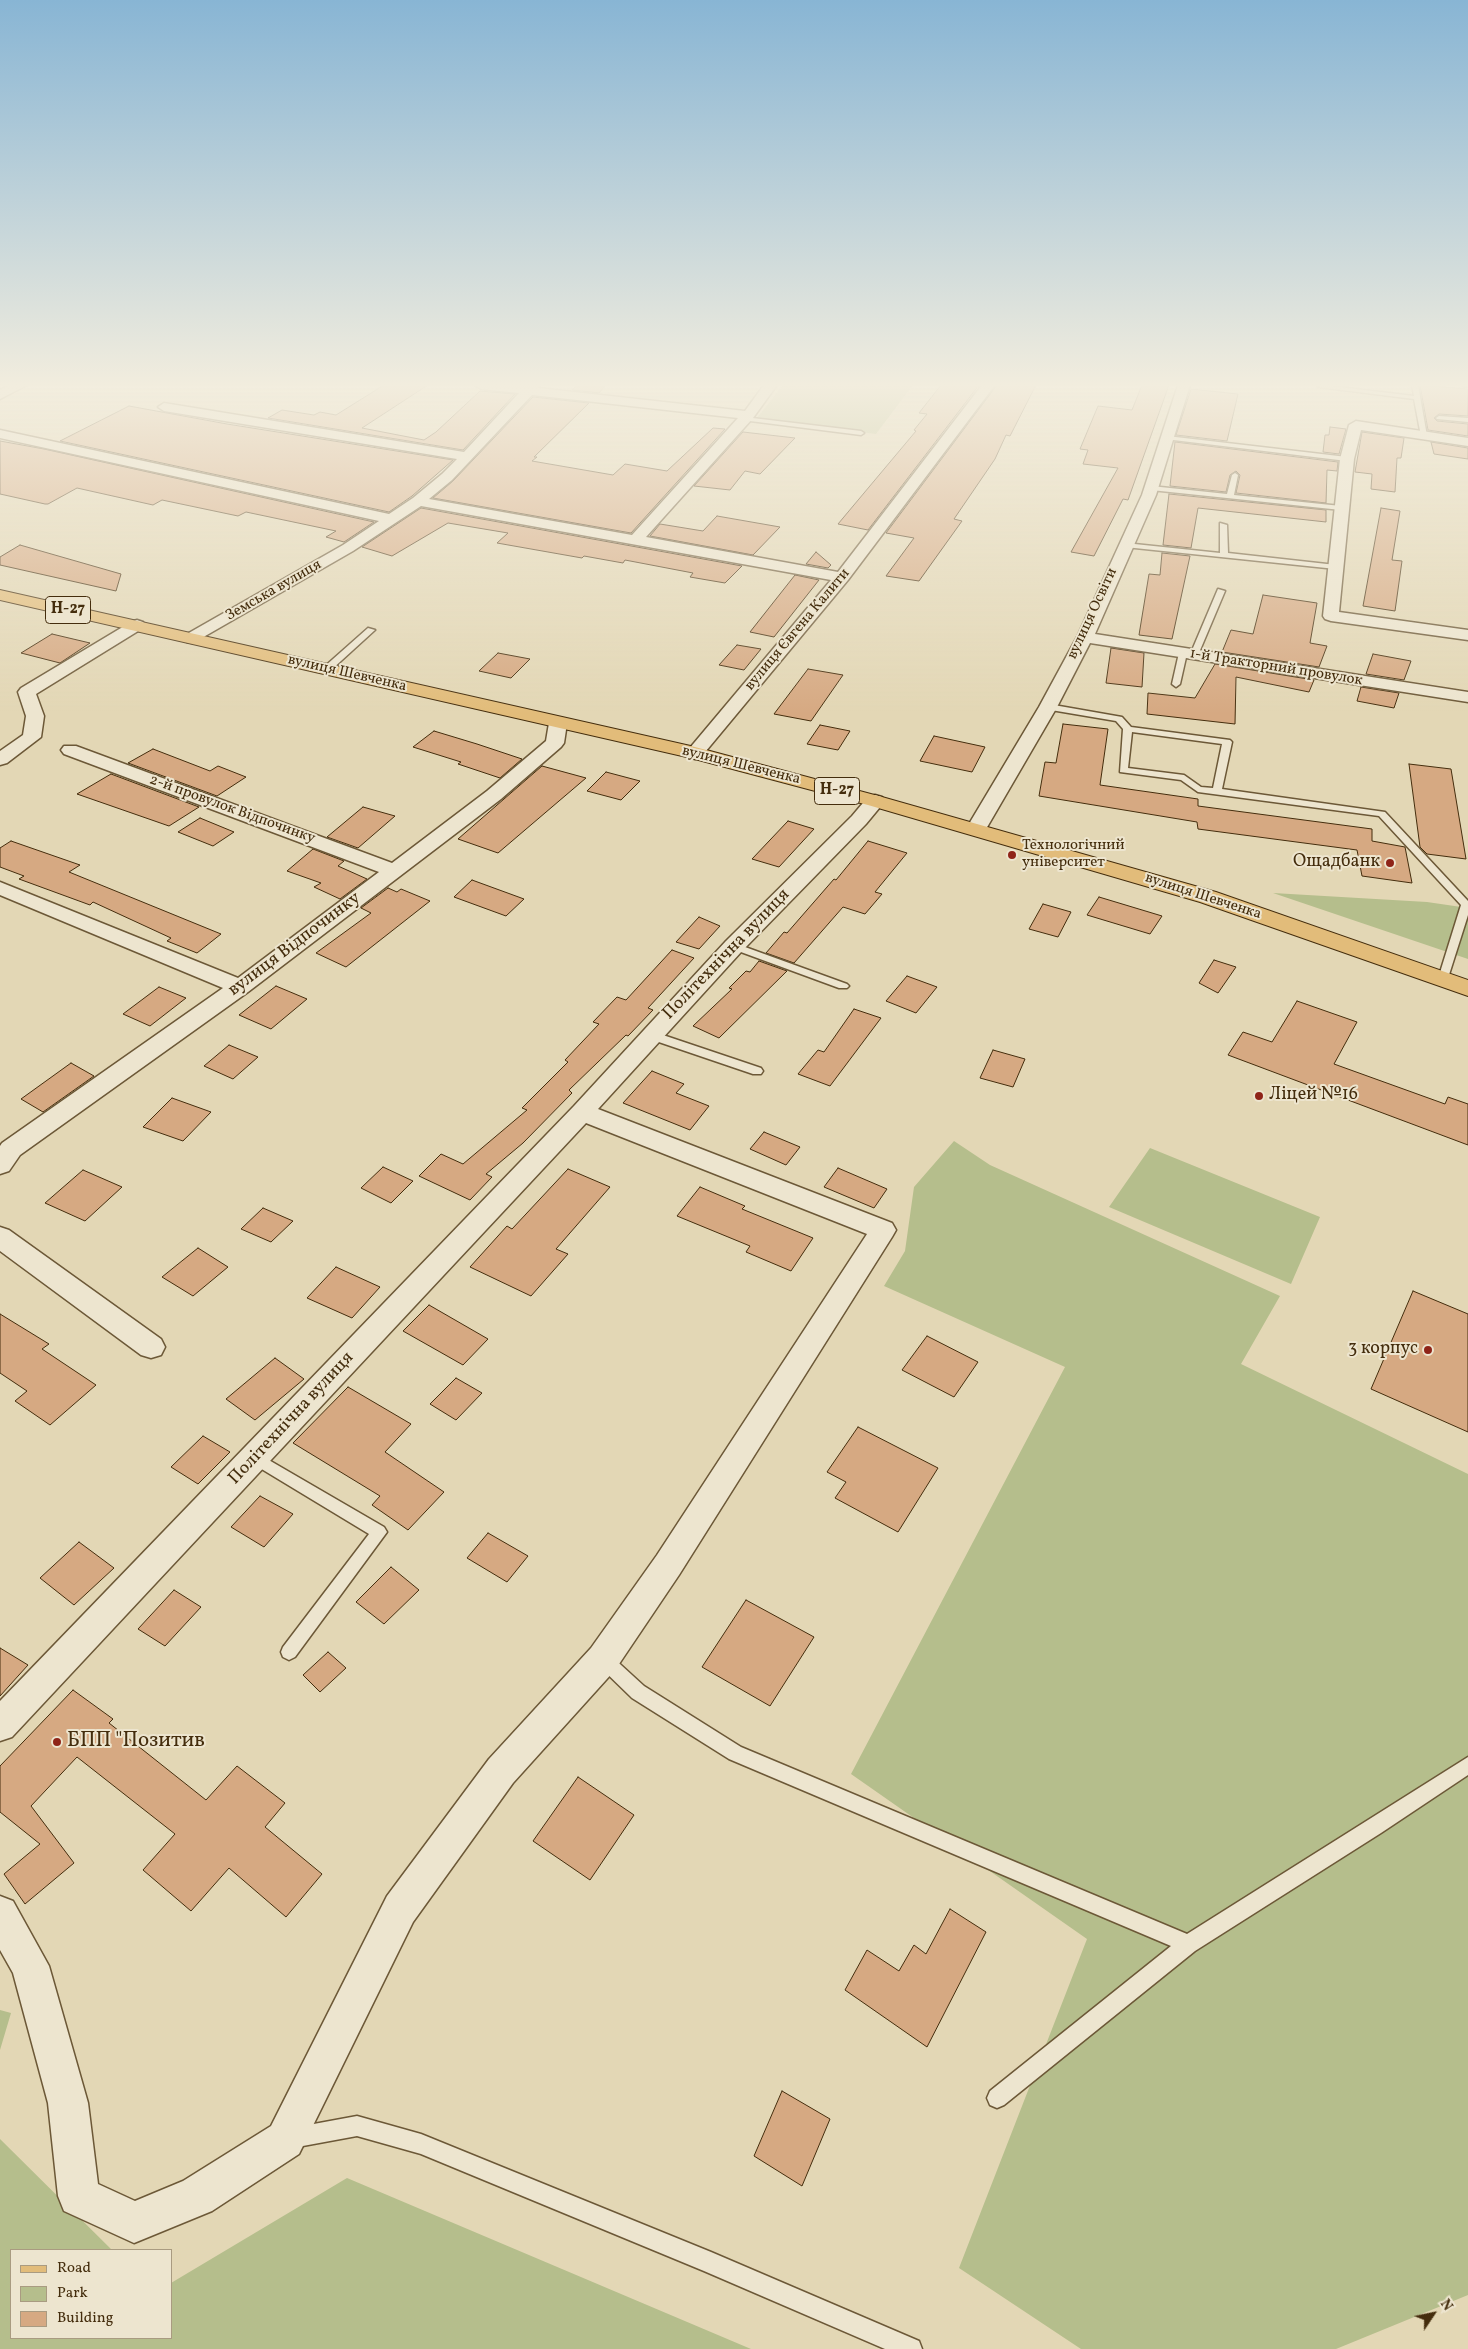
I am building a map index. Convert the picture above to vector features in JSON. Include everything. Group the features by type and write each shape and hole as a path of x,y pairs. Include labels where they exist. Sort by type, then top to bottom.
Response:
{"main road":[{"name":"вулиця Шевченка","path":"0,595 695,753 874,800 1208,897 1468,988"}],"street":[{"path":"279,495 391,519"},
{"name":"Земська вулиця","path":"193,638 348,548 426,495"},
{"path":"636,540 677,495"},
{"name":"вулиця Євгена Калити","path":"695,753 842,577 905,495"},
{"name":"вулиця Освіти","path":"976,829 1009,769 1048,707 1085,637 1148,495"},
{"path":"1342,495 1331,616 1468,635"},
{"path":"418,501 842,577"},
{"path":"0,759 32,737 35,716 27,692 136,625"},
{"name":"1-й Тракторний провулок","path":"1085,637 1468,697"},
{"name":"вулиця Відпочинку","path":"4,1153 240,987 494,795 555,743 558,723"},
{"name":"2-й провулок Відпочинку","path":"70,750 393,870"},
{"name":"Політехнічна вулиця","path":"0,1725 582,1112 734,946 859,820 874,800"},
{"path":"0,888 240,987"},
{"path":"0,1914 30,1966 68,2102 79,2196 134,2222 197,2196 285,2140 400,1909 501,1770 603,1659 668,1565 883,1230 582,1112"},
{"path":"0,1237 151,1347"}],"lane":[{"path":"1216,495 1341,508"},
{"path":"1223,525 1224,555"},
{"path":"1125,545 1336,567"},
{"path":"1176,684 1221,591"},
{"path":"327,669 371,630"},
{"path":"1048,707 1119,719 1128,729 1227,742 1218,791"},
{"path":"1128,729 1123,770 1184,778 1198,789 1382,814 1466,905 1443,979"},
{"path":"734,946 843,986"},
{"path":"651,1035 757,1071"},
{"path":"255,1458 379,1532 289,1652"},
{"path":"603,1659 638,1692 735,1753 1188,1944"},
{"path":"997,2098 1188,1944 1375,1828 1468,1765"},
{"path":"285,2140 358,2126 421,2144 711,2263 911,2349"}],"green space":[{"path":"1273,893 1427,902 1468,908 1468,959"},
{"path":"954,1141 990,1165 1280,1296 1241,1364 1468,1474 1468,2295 1336,2349 1081,2349 959,2268 1087,1939 851,1774 1065,1367 884,1286 905,1251 914,1187"},
{"path":"1150,1148 1320,1217 1291,1284 1109,1207"},
{"path":"0,2010 11,2013 0,2050"},
{"path":"0,2139 111,2249 10,2249 10,2339 172,2339 172,2282 347,2178 751,2349 0,2349"}],"building":[{"path":"3,495 65,495 45,504"},
{"path":"107,495 250,495 374,522 344,542 326,537 336,531 246,512 238,516 162,500 153,505"},
{"path":"308,495 414,495 389,512"},
{"path":"437,495 666,495 631,533 433,498"},
{"path":"863,495 895,495 868,530 838,524"},
{"path":"915,495 971,495 954,519 962,521 919,581 886,576 914,538 886,533"},
{"path":"1103,495 1130,495 1128,500 1123,499 1094,556 1071,552"},
{"path":"1169,495 1326,510 1326,522 1198,508 1191,548 1163,545"},
{"path":"1251,495 1326,495 1326,503"},
{"path":"421,508 742,566 725,583 690,577 693,573 625,560 623,563 584,556 582,558 497,543 508,533 448,523 392,556 362,547"},
{"path":"1381,508 1400,511 1392,560 1402,561 1395,611 1363,606"},
{"path":"717,516 780,527 753,555 650,536 660,524 703,531"},
{"path":"20,545 121,574 116,591 0,565 0,557"},
{"path":"816,552 831,565 828,568 806,564"},
{"path":"1162,553 1190,556 1172,639 1139,635 1149,574 1160,575"},
{"path":"795,575 819,580 774,637 750,632"},
{"path":"1263,595 1317,603 1310,643 1327,646 1319,667 1222,652 1231,630 1253,634"},
{"path":"52,634 90,643 60,663 21,653"},
{"path":"737,645 761,649 744,670 719,665"},
{"path":"1111,648 1144,653 1142,687 1106,683"},
{"path":"498,653 530,659 511,678 479,671"},
{"path":"1373,654 1411,661 1404,680 1366,674"},
{"path":"1215,664 1314,680 1309,692 1236,677 1235,724 1147,714 1148,693 1195,698"},
{"path":"808,669 843,675 811,721 774,714"},
{"path":"1361,687 1399,693 1394,708 1357,701"},
{"path":"1063,724 1108,729 1100,785 1198,799 1198,806 1372,829 1372,841 1405,847 1412,883 1362,876 1357,850 1198,829 1197,822 1039,796 1045,762 1056,763"},
{"path":"820,725 850,731 838,750 807,744"},
{"path":"434,731 522,759 500,778 458,764 461,762 413,747"},
{"path":"934,736 985,747 972,772 920,761"},
{"path":"153,749 210,771 218,766 246,777 217,796 128,763"},
{"path":"1409,764 1451,769 1466,859 1427,854 1420,847"},
{"path":"542,766 586,778 498,853 458,839"},
{"path":"606,772 640,781 621,800 587,791"},
{"path":"111,774 199,807 169,826 77,794"},
{"path":"363,807 395,816 358,848 327,837"},
{"path":"200,818 234,832 213,846 178,832"},
{"path":"788,821 814,829 779,867 752,859"},
{"path":"11,841 80,865 69,872 221,934 197,953 167,941 171,938 93,902 90,905 19,879 24,876 0,867 0,848"},
{"path":"868,841 907,853 875,892 882,894 865,914 843,907 794,963 766,953 784,932 787,933 834,879 836,880"},
{"path":"313,849 344,861 338,866 367,879 340,899 314,887 321,883 287,871"},
{"path":"472,880 524,899 506,916 454,897"},
{"path":"388,888 397,892 401,889 430,901 346,967 316,953 371,913 361,908"},
{"path":"1099,897 1162,916 1150,934 1087,915"},
{"path":"1043,904 1071,912 1058,937 1029,929"},
{"path":"699,917 720,926 699,949 676,942"},
{"path":"672,950 694,958 648,1008 653,1010 628,1036 626,1035 569,1090 572,1093 523,1143 486,1174 492,1177 470,1200 419,1176 441,1154 463,1164 527,1110 522,1108 568,1062 565,1060 599,1024 593,1022 617,997 626,1000"},
{"path":"1214,960 1236,967 1218,993 1199,983"},
{"path":"759,961 787,971 719,1038 693,1026 732,989 729,988 746,971 750,972"},
{"path":"907,976 937,987 916,1013 886,1001"},
{"path":"276,986 307,999 271,1029 239,1015"},
{"path":"159,987 186,998 150,1026 123,1014"},
{"path":"1297,1001 1357,1022 1334,1064 1445,1104 1448,1097 1468,1104 1468,1145 1228,1055 1243,1032 1272,1042"},
{"path":"854,1009 881,1018 830,1086 798,1074 818,1050 824,1052"},
{"path":"229,1045 258,1057 233,1079 204,1066"},
{"path":"993,1050 1025,1059 1013,1087 980,1078"},
{"path":"71,1063 94,1076 43,1112 21,1099"},
{"path":"652,1071 684,1084 676,1093 709,1106 690,1130 623,1103"},
{"path":"172,1098 211,1112 183,1141 143,1127"},
{"path":"764,1132 800,1147 786,1165 750,1149"},
{"path":"383,1167 413,1181 391,1203 361,1188"},
{"path":"838,1168 887,1189 874,1208 824,1187"},
{"path":"568,1169 610,1187 556,1249 568,1254 531,1296 470,1267 507,1226 512,1229"},
{"path":"83,1170 122,1187 85,1221 45,1203"},
{"path":"700,1187 745,1206 742,1209 813,1238 791,1271 746,1252 750,1246 677,1216"},
{"path":"263,1208 293,1221 271,1242 241,1229"},
{"path":"198,1248 228,1267 193,1296 162,1277"},
{"path":"336,1267 380,1287 352,1318 307,1298"},
{"name":"3 корпус","path":"1413,1291 1468,1314 1468,1432 1371,1389"},
{"path":"429,1305 488,1339 463,1365 403,1331"},
{"path":"0,1314 49,1344 42,1349 96,1385 50,1425 15,1401 27,1391 0,1373"},
{"path":"927,1336 978,1362 954,1397 902,1370"},
{"path":"275,1358 304,1379 255,1420 226,1399"},
{"path":"456,1378 482,1393 456,1420 430,1404"},
{"path":"348,1387 411,1424 385,1452 444,1492 408,1530 372,1505 380,1496 293,1443"},
{"path":"858,1427 938,1468 898,1532 835,1498 846,1482 827,1472"},
{"path":"203,1436 230,1452 198,1484 171,1467"},
{"path":"260,1496 293,1514 264,1547 231,1527"},
{"path":"488,1533 528,1556 507,1582 467,1558"},
{"path":"79,1542 114,1568 74,1605 40,1578"},
{"path":"391,1567 419,1590 384,1624 356,1602"},
{"path":"174,1590 201,1607 165,1646 138,1629"},
{"path":"746,1600 814,1637 770,1706 702,1667"},
{"path":"0,1648 28,1665 0,1696"},
{"path":"328,1652 346,1668 320,1692 303,1675"},
{"path":"73,1690 113,1719 109,1723 206,1800 237,1766 285,1803 265,1827 322,1874 286,1917 229,1868 191,1911 143,1870 175,1834 77,1757 31,1806 74,1863 25,1904 4,1874 40,1844 0,1812 0,1766"},
{"path":"578,1777 634,1815 590,1880 533,1841"},
{"path":"950,1909 986,1932 927,2047 845,1990 867,1950 899,1971 914,1945 926,1954"},
{"path":"782,2091 830,2119 802,2186 754,2156"}],"place":[{"name":"Технологічний університет","path":"1012,855"},
{"name":"Ощадбанк","path":"1390,863"},
{"name":"Ліцей №16","path":"1259,1096"},
{"name":"3 корпус","path":"1428,1350"},
{"name":"БПП \"Позитив","path":"57,1742"}]}
